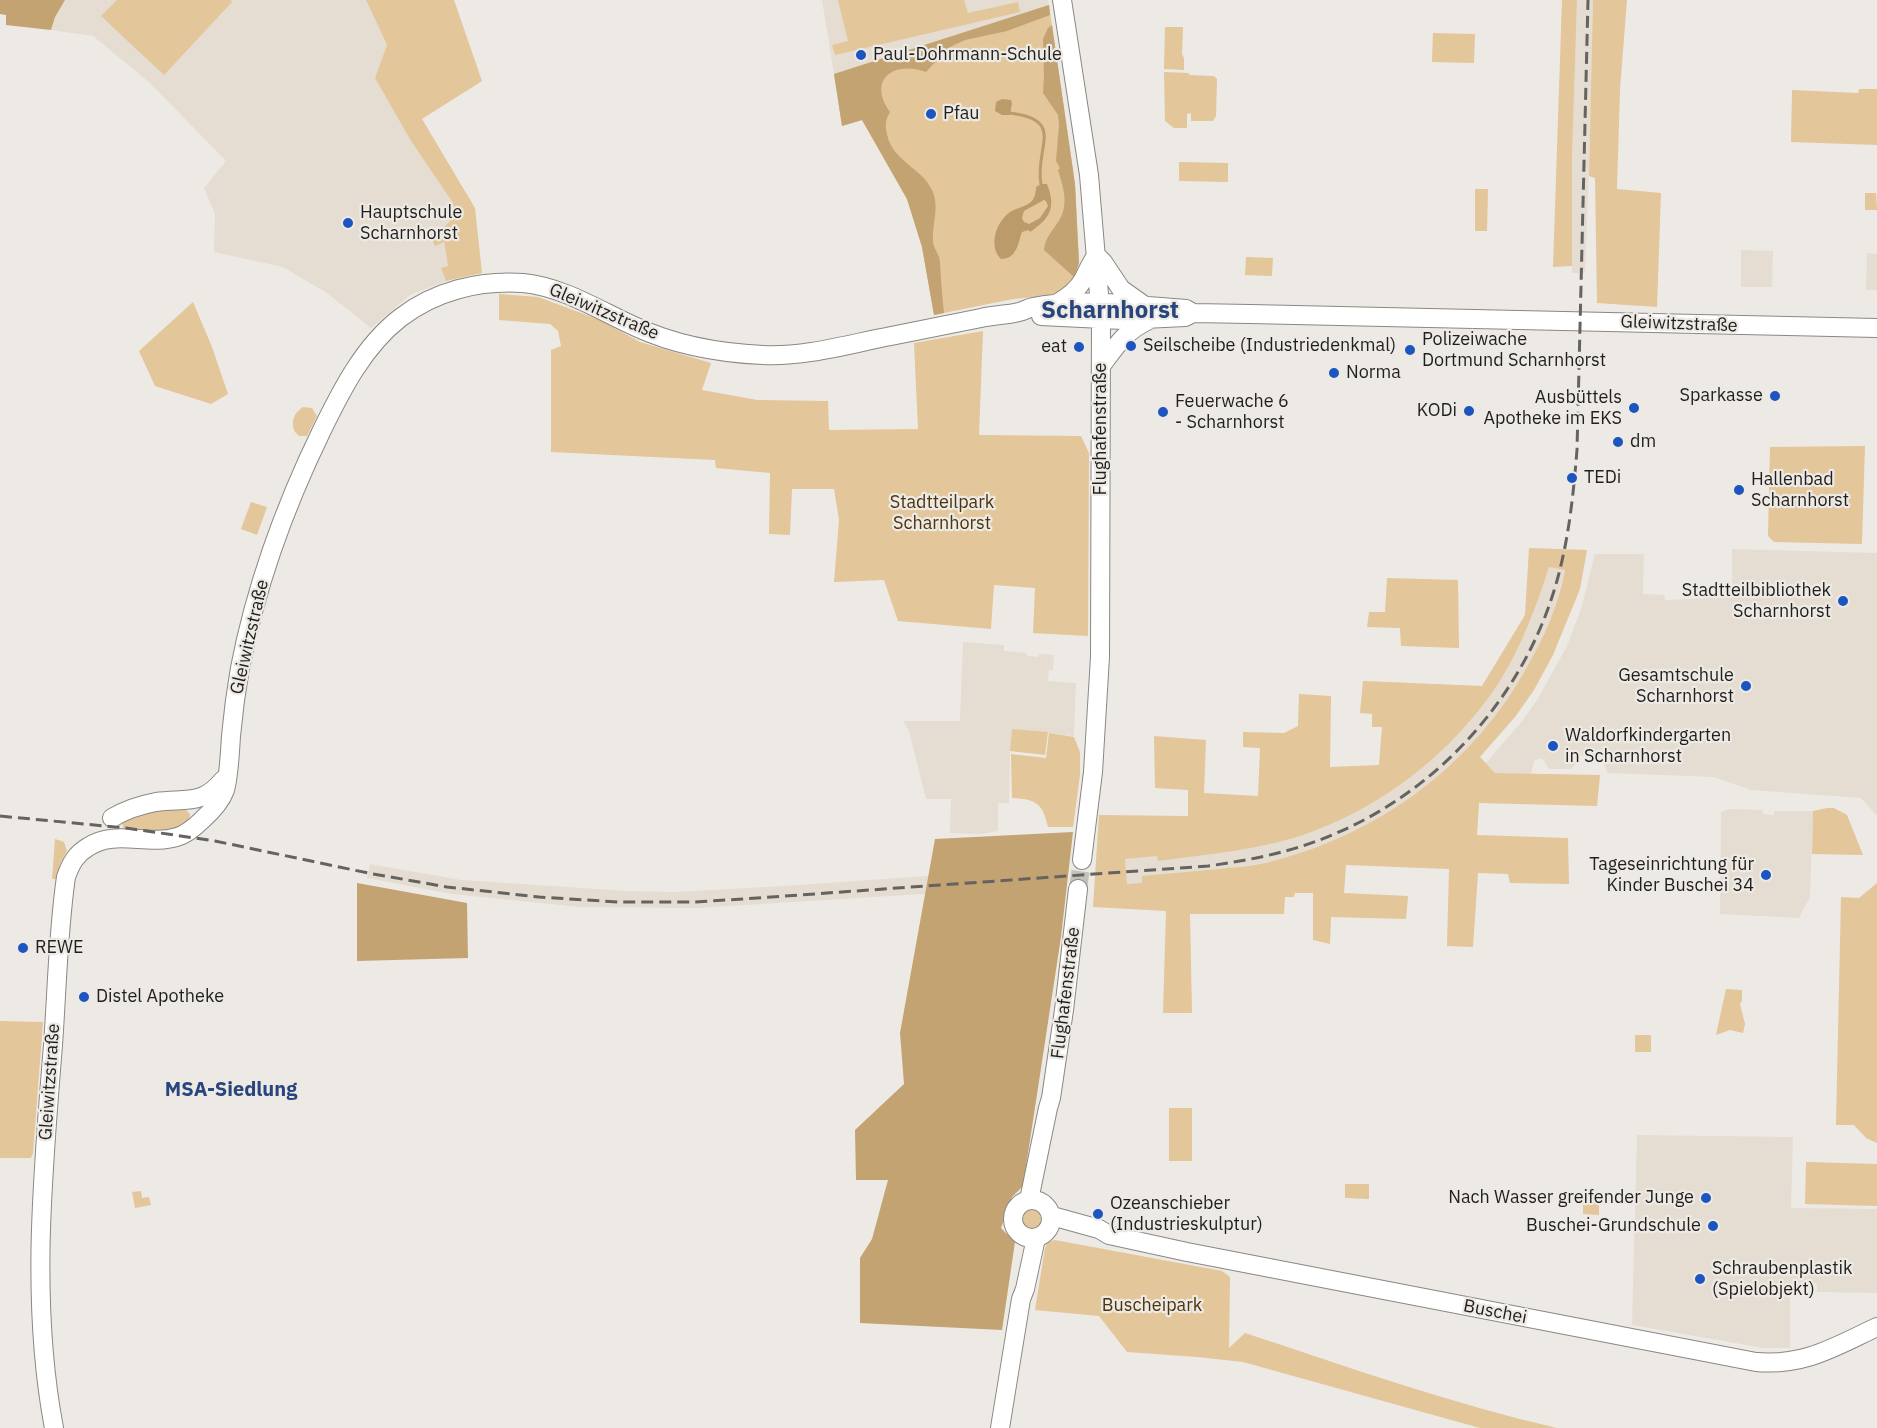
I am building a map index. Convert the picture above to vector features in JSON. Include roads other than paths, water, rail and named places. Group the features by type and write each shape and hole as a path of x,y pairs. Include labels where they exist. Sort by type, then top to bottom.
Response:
{"street":[{"name":"Flughafenstraße","path":"1062,0 1089,175 1101,311 1100,657 1093,772 1082,860"},
{"path":"1054,305 1079,286 1096,256 1103,262 1121,289 1150,312 1127,333 1101,366"},
{"name":"Gleiwitzstraße","path":"54,1428 43,1342 41,1222 64,896 69,867 78,853 97,840 108,838 155,840 179,837 187,833 213,810 225,789 235,698 245,644 262,579 288,504 334,407 361,359 397,320 414,308 442,294 480,284 521,283 542,286 581,301 638,328 685,344 719,352 768,355 800,353 1054,305 1101,311 1123,320 1150,312 1185,317 1193,313 1877,328"},
{"name":"Gleiwitzstraße","path":"1022,312 1029,315 1101,311"},
{"path":"112,818 122,812 156,802 184,801 207,796 226,776"},
{"name":"Flughafenstraße","path":"1000,1428 1021,1299 1026,1288 1039,1221 1047,1107 1051,1098 1064,1010 1078,889"},
{"name":"Buschei","path":"1039,1221 1098,1229 1109,1235 1220,1259 1756,1362 1777,1364 1812,1357 1877,1328"}],"waterway":[{"path":"1010,113 1038,122 1043,129 1041,184"}],"tunnel":[{"path":"1078,889 1082,860"}],"railway":[{"path":"0,816 126,828 215,841 447,887 539,897 618,902 694,902 1208,866 1287,851 1332,835 1370,817 1406,794 1439,768 1496,706 1519,671 1538,633 1563,559 1577,450 1588,0"}],"place":[{"name":"Paul-Dohrmann-Schule","path":"861,55"},
{"name":"Pfau","path":"931,114"},
{"name":"Hauptschule Scharnhorst","path":"348,223"},
{"name":"Seilscheibe (Industriedenkmal)","path":"1131,346"},
{"name":"eat","path":"1079,347"},
{"name":"Polizeiwache Dortmund Scharnhorst","path":"1410,350"},
{"name":"Norma","path":"1334,373"},
{"name":"Sparkasse","path":"1775,396"},
{"name":"Ausbüttels Apotheke im EKS","path":"1634,408"},
{"name":"KODi","path":"1469,411"},
{"name":"Feuerwache 6 - Scharnhorst","path":"1163,412"},
{"name":"dm","path":"1618,442"},
{"name":"TEDi","path":"1572,478"},
{"name":"Hallenbad Scharnhorst","path":"1739,490"},
{"name":"Stadtteilbibliothek Scharnhorst","path":"1843,601"},
{"name":"Gesamtschule Scharnhorst","path":"1746,686"},
{"name":"Waldorfkindergarten in Scharnhorst","path":"1553,746"},
{"name":"Tageseinrichtung für Kinder Buschei 34","path":"1766,875"},
{"name":"REWE","path":"23,948"},
{"name":"Distel Apotheke","path":"84,997"},
{"name":"Nach Wasser greifender Junge","path":"1706,1198"},
{"name":"Ozeanschieber (Industrieskulptur)","path":"1098,1214"},
{"name":"Buschei-Grundschule","path":"1713,1226"},
{"name":"Schraubenplastik (Spielobjekt)","path":"1700,1279"}],"district":[{"name":"Scharnhorst","path":"1110,311"},
{"name":"MSA-Siedlung","path":"231,1090"}],"park label":[{"name":"Stadtteilpark Scharnhorst","path":"942,513"},
{"name":"Buscheipark","path":"1152,1306"}]}
